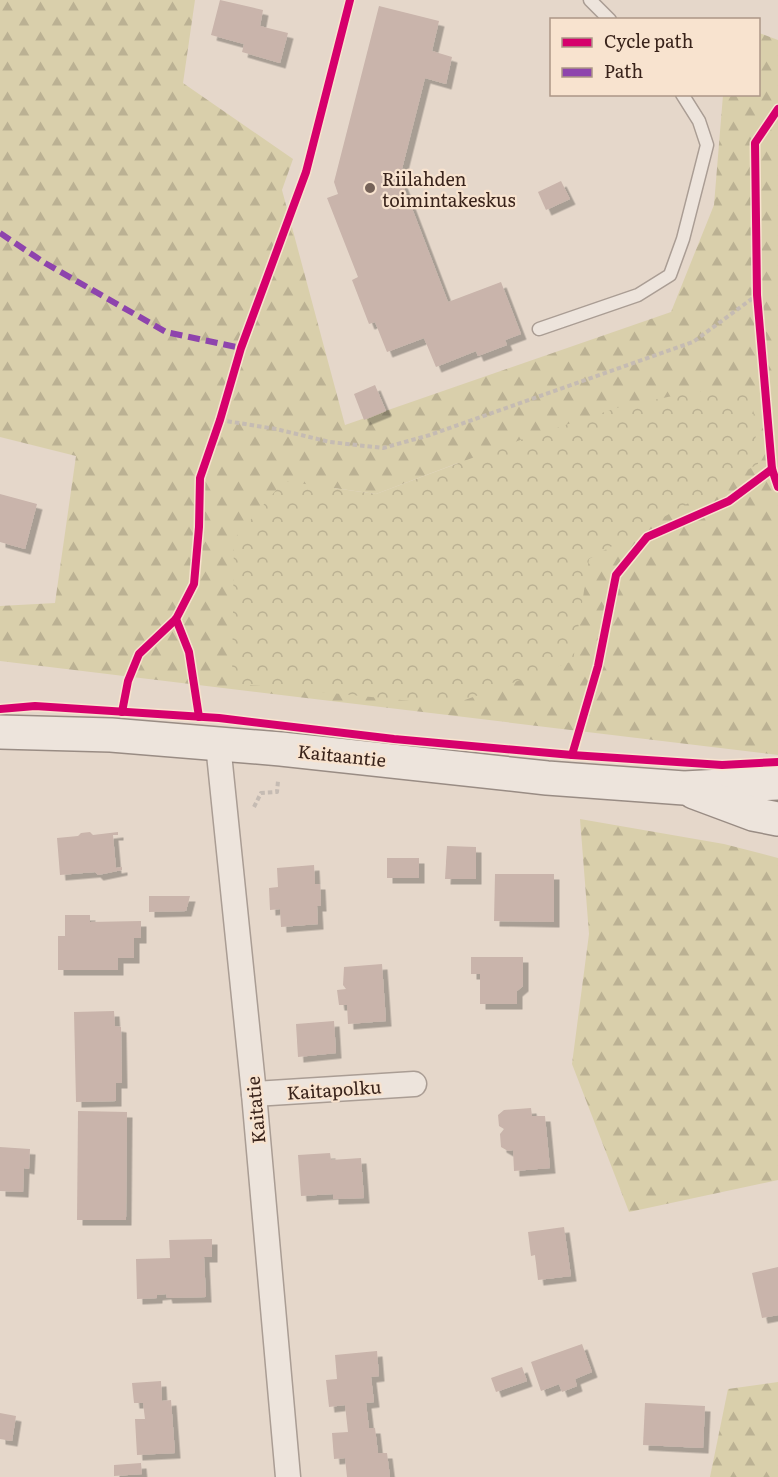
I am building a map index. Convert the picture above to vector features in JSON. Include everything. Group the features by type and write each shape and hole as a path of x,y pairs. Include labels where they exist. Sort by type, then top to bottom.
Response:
{"main road":[{"name":"Kaitaantie","path":"0,732 111,735 281,749 547,778 684,788 778,783"},
{"name":"Kaitaantie","path":"684,788 753,814 778,819"}],"street":[{"name":"Kaitatie","path":"218,744 254,1094 288,1477"},
{"name":"Kaitapolku","path":"254,1094 414,1084"}],"lane":[{"path":"590,0 608,18"},
{"path":"539,329 638,295 670,275 683,239 707,145 699,121 683,96"}],"path":[{"path":"757,284 758,307"},
{"path":"220,420 276,429 330,442 383,448 430,435 693,342 757,295"},
{"path":"217,430 223,408"},
{"path":"251,815 261,793 277,792 281,749"}],"green space":[{"path":"0,0 195,0 183,83 293,159 282,190 345,425 671,312 714,205 723,96 760,96 760,33 778,40 778,755 0,661 0,606 55,603 76,456 0,437","holes":["458,463 396,540 334,488 376,494"]},
{"path":"751,386 758,464 589,559 573,661 451,705 232,683 234,539 284,481 376,494 523,439 620,407 682,394"},
{"path":"580,819 724,844 778,858 778,1180 629,1212 572,1064 589,934"},
{"path":"778,1382 778,1477 710,1477 728,1389"}],"building":[{"path":"220,0 263,10 260,26 288,33 280,63 242,52 244,44 211,35"},
{"name":"Riilahden toimintakeskus","path":"379,6 439,21 432,51 452,57 446,84 425,78 400,177 448,302 501,282 521,334 505,340 507,345 478,356 476,351 436,367 424,338 387,352 375,322 369,324 352,280 358,277 327,198 338,194 334,182"},
{"path":"561,181 570,199 546,210 538,192"},
{"path":"375,385 386,411 364,420 354,394"},
{"path":"0,494 37,504 25,549 0,542"},
{"path":"90,832 93,835 118,832 118,835 113,835 116,868 122,867 122,870 98,875 95,872 60,875 57,838"},
{"path":"447,846 476,847 476,879 445,879"},
{"path":"387,858 419,858 419,878 387,878"},
{"path":"314,865 315,884 320,884 321,906 317,906 318,924 281,927 280,909 270,910 269,888 278,887 277,868"},
{"path":"495,874 554,874 554,922 494,921"},
{"path":"149,896 190,896 186,911 149,912"},
{"path":"65,915 90,915 90,922 141,921 141,938 134,938 134,958 118,958 118,970 58,970 58,936 65,936"},
{"path":"471,957 523,957 523,986 517,991 517,1004 480,1004 480,974 471,974"},
{"path":"382,964 386,1021 348,1024 347,1005 339,1005 337,990 346,989 343,985 344,967"},
{"path":"114,1011 115,1026 121,1027 122,1083 116,1083 116,1101 76,1102 74,1012"},
{"path":"334,1021 336,1053 298,1057 296,1024"},
{"path":"531,1108 532,1116 545,1116 550,1168 514,1171 513,1150 508,1151 501,1147 500,1134 504,1129 499,1126 498,1115 504,1110"},
{"path":"78,1111 127,1112 126,1220 77,1220"},
{"path":"0,1147 30,1149 29,1169 24,1168 23,1192 0,1191"},
{"path":"330,1153 331,1160 361,1158 364,1198 333,1199 333,1194 301,1196 298,1155"},
{"path":"564,1227 571,1276 538,1280 535,1255 531,1256 528,1232"},
{"path":"212,1239 212,1257 204,1257 206,1297 167,1298 166,1294 157,1295 157,1298 137,1299 136,1259 170,1258 169,1240"},
{"path":"778,1267 778,1315 762,1318 752,1273"},
{"path":"582,1344 592,1372 575,1379 577,1386 562,1392 559,1384 541,1391 531,1362"},
{"path":"377,1351 379,1376 371,1377 374,1402 366,1403 369,1428 375,1428 378,1453 387,1453 390,1477 347,1477 345,1458 334,1459 332,1433 348,1432 345,1405 329,1407 326,1380 337,1379 335,1355"},
{"path":"522,1367 527,1381 496,1392 491,1378"},
{"path":"161,1381 162,1401 171,1400 175,1453 137,1455 135,1419 145,1419 143,1403 134,1403 132,1383"},
{"path":"645,1403 705,1406 703,1448 643,1445"},
{"path":"0,1413 16,1416 12,1441 0,1439"},
{"path":"141,1463 142,1474 114,1476 114,1465"}],"marked path":[{"path":"0,233 45,263 166,332 241,348"}],"cycle path":[{"path":"122,712 128,681 139,654 176,619 194,584 200,478 241,348 306,172 350,0"},
{"path":"778,109 755,143 757,295 772,469 778,487"},
{"path":"572,755 598,666 616,575 647,537 729,501 772,469"},
{"path":"176,619 189,652 199,717"},
{"path":"0,709 35,706 219,718 394,739 572,755 722,765 778,762"}],"place":[{"name":"Riilahden toimintakeskus","path":"370,188"}]}
